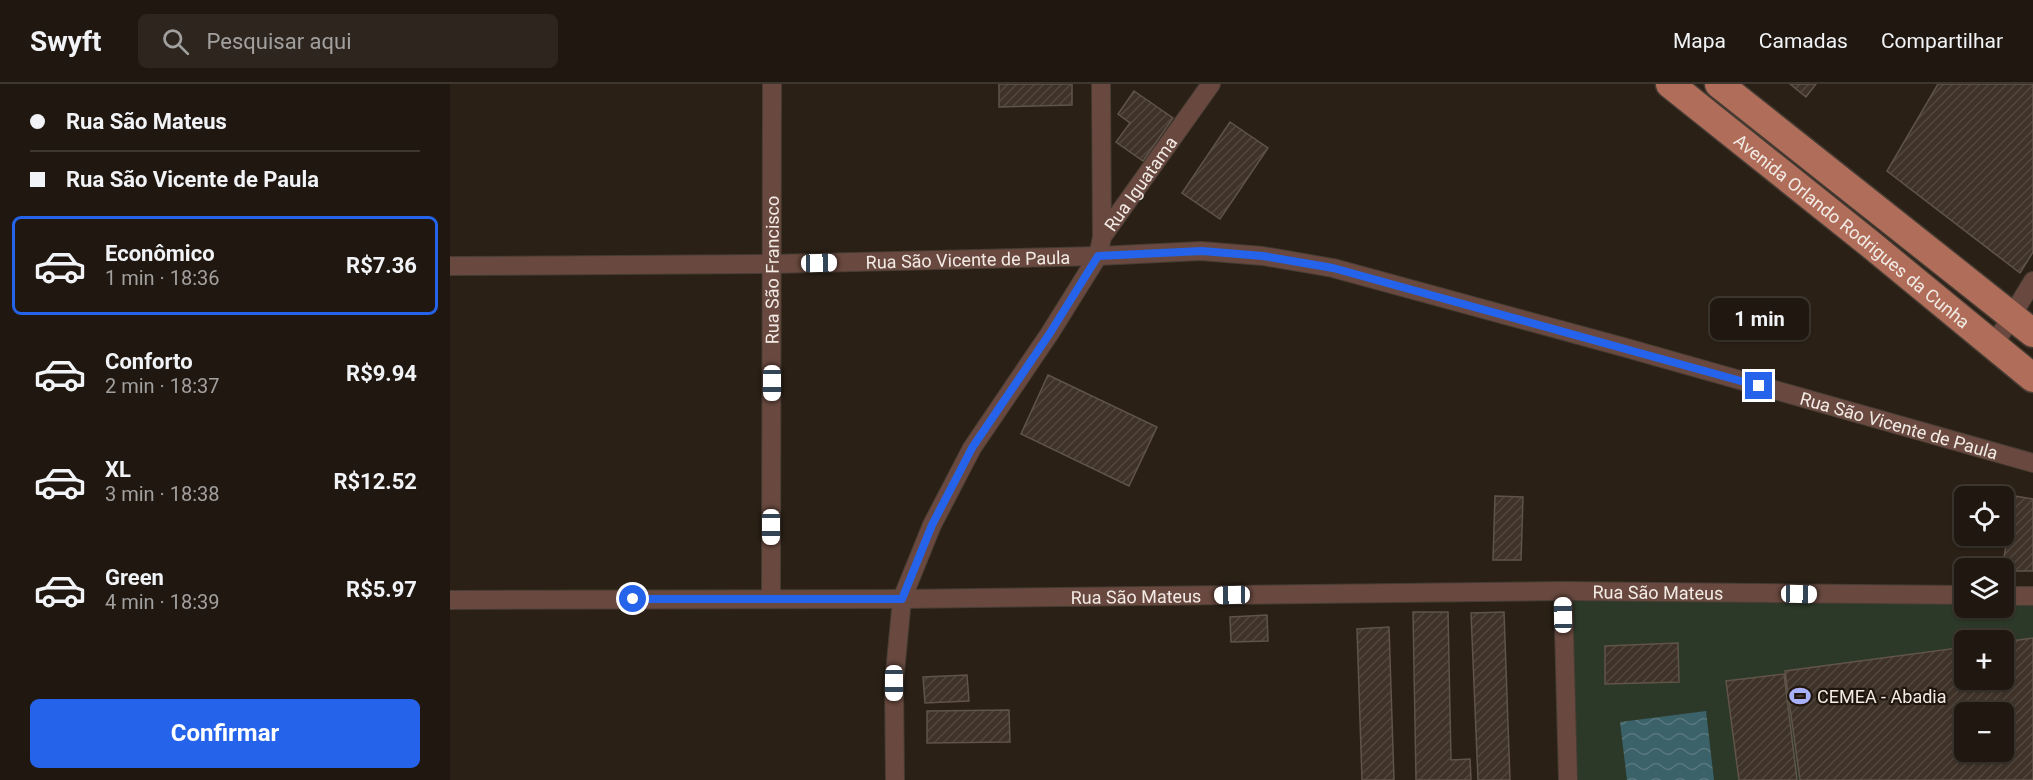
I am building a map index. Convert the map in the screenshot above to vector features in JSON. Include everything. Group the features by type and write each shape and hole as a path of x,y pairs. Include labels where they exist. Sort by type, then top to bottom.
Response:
{"main road":[{"name":"Avenida Orlando Rodrigues da Cunha","path":"1670,84 2033,378"},
{"name":"Avenida Orlando Rodrigues da Cunha","path":"1719,84 2022,324"}],"street":[{"name":"Rua São Francisco","path":"771,598 772,84"},
{"path":"1101,84 1102,237"},
{"name":"Rua Iguatama","path":"895,780 894,683 902,599 932,525 972,448 1050,333 1098,256 1102,237 1211,84"},
{"name":"Rua São Vicente de Paula","path":"450,266 772,264 1098,256 1202,251 1263,256 1333,268 2033,463"},
{"path":"1994,345 2022,324 2033,281"},
{"path":"1563,591 1568,780"},
{"name":"Rua São Mateus","path":"450,600 902,599 1563,591 1954,595"},
{"path":"2014,596 2033,596"}],"green space":[{"name":"CEMEA - Abadia","path":"1566,594 1954,598 1954,618 2014,618 2014,599 2033,599 2033,780 1567,780"}],"water":[{"path":"1706,711 1714,780 1627,780 1620,722"}],"building":[{"path":"999,84 1072,84 1072,105 999,107"},
{"path":"1790,84 1816,84 1806,97"},
{"path":"1938,84 2033,84 2033,252 2020,273 1887,171"},
{"path":"1134,91 1173,118 1143,161 1116,142 1130,123 1118,114"},
{"path":"1230,122 1268,148 1220,219 1182,193"},
{"path":"1048,375 1157,427 1129,486 1021,434"},
{"path":"1495,496 1523,497 1521,560 1493,560"},
{"path":"2015,496 2033,499 2033,571 2014,571 2014,558 2004,558 2006,546 2014,546"},
{"path":"1413,612 1448,612 1451,760 1470,759 1471,780 1416,780"},
{"path":"1504,612 1510,780 1478,780 1471,613"},
{"path":"1267,615 1268,641 1231,642 1230,617"},
{"path":"1389,627 1394,780 1362,780 1357,629"},
{"path":"2033,638 2033,780 1800,780 1785,671 1954,648 1954,690 2014,690 2014,641"},
{"path":"1678,643 1679,682 1605,684 1605,646"},
{"path":"1784,674 1797,780 1739,780 1726,681"},
{"path":"967,675 969,701 925,703 923,677"},
{"path":"1009,710 1010,742 927,743 927,711"}],"place":[{"name":"CEMEA - Abadia","path":"1800,696"}],"route":[{"path":"633,599 902,599 932,525 972,448 1050,333 1098,256 1202,251 1263,256 1333,268 1759,386"}]}
